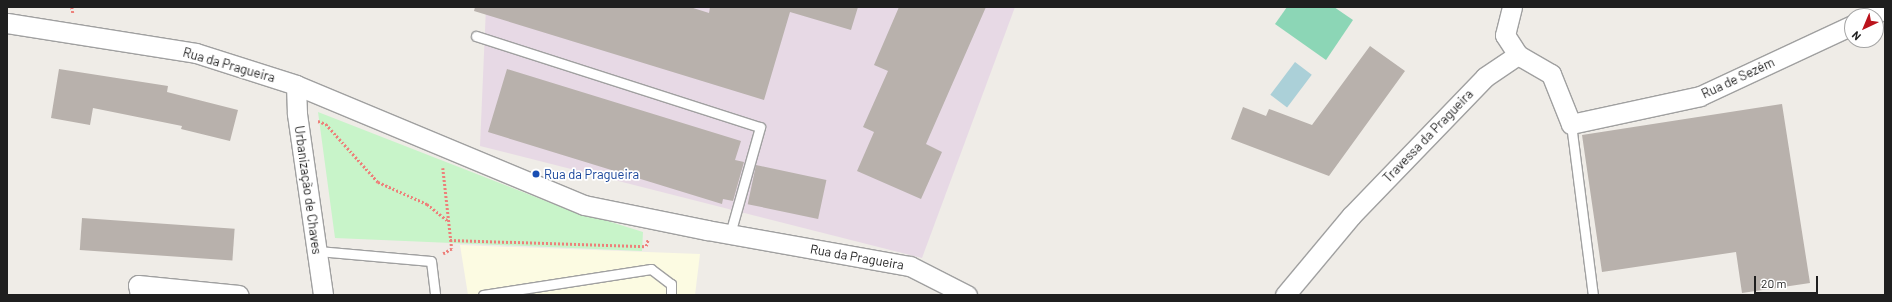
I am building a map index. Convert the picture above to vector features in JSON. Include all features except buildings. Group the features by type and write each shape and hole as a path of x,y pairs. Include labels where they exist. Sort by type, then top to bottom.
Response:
{"street":[{"path":"1512,7 1505,35 1518,55 1551,74 1570,124"},
{"name":"Rua da Pragueira","path":"7,23 196,54 296,85 584,205 730,234 910,266 967,295"},
{"name":"Rua de Sezém","path":"1570,124 1700,96 1844,28"},
{"name":"Travessa da Pragueira","path":"1285,295 1351,216 1485,77 1518,55"},
{"name":"Urbanização de Chaves","path":"296,85 297,114 318,251 323,295"},
{"path":"139,290 239,295"}],"lane":[{"path":"476,36 760,127 730,234"},
{"path":"1570,124 1592,295"},
{"path":"318,251 431,261 435,295"},
{"path":"483,295 651,269 672,284 671,295"}],"path":[{"path":"297,114 326,124 378,182 427,204 448,221"},
{"path":"431,261 452,249 440,146"},
{"path":"450,240 646,246 653,219"}],"shaded area":[{"path":"486,7 1015,7 922,258 480,146"},
{"path":"460,245 700,254 695,295 468,295"}],"green space":[{"path":"1287,7 1334,7 1353,20 1326,60 1275,24"},
{"path":"318,112 556,205 643,232 642,251 335,238"}],"water":[{"path":"1295,62 1312,75 1287,107 1270,95"}],"place":[{"name":"Rua da Pragueira","path":"536,174"}]}
